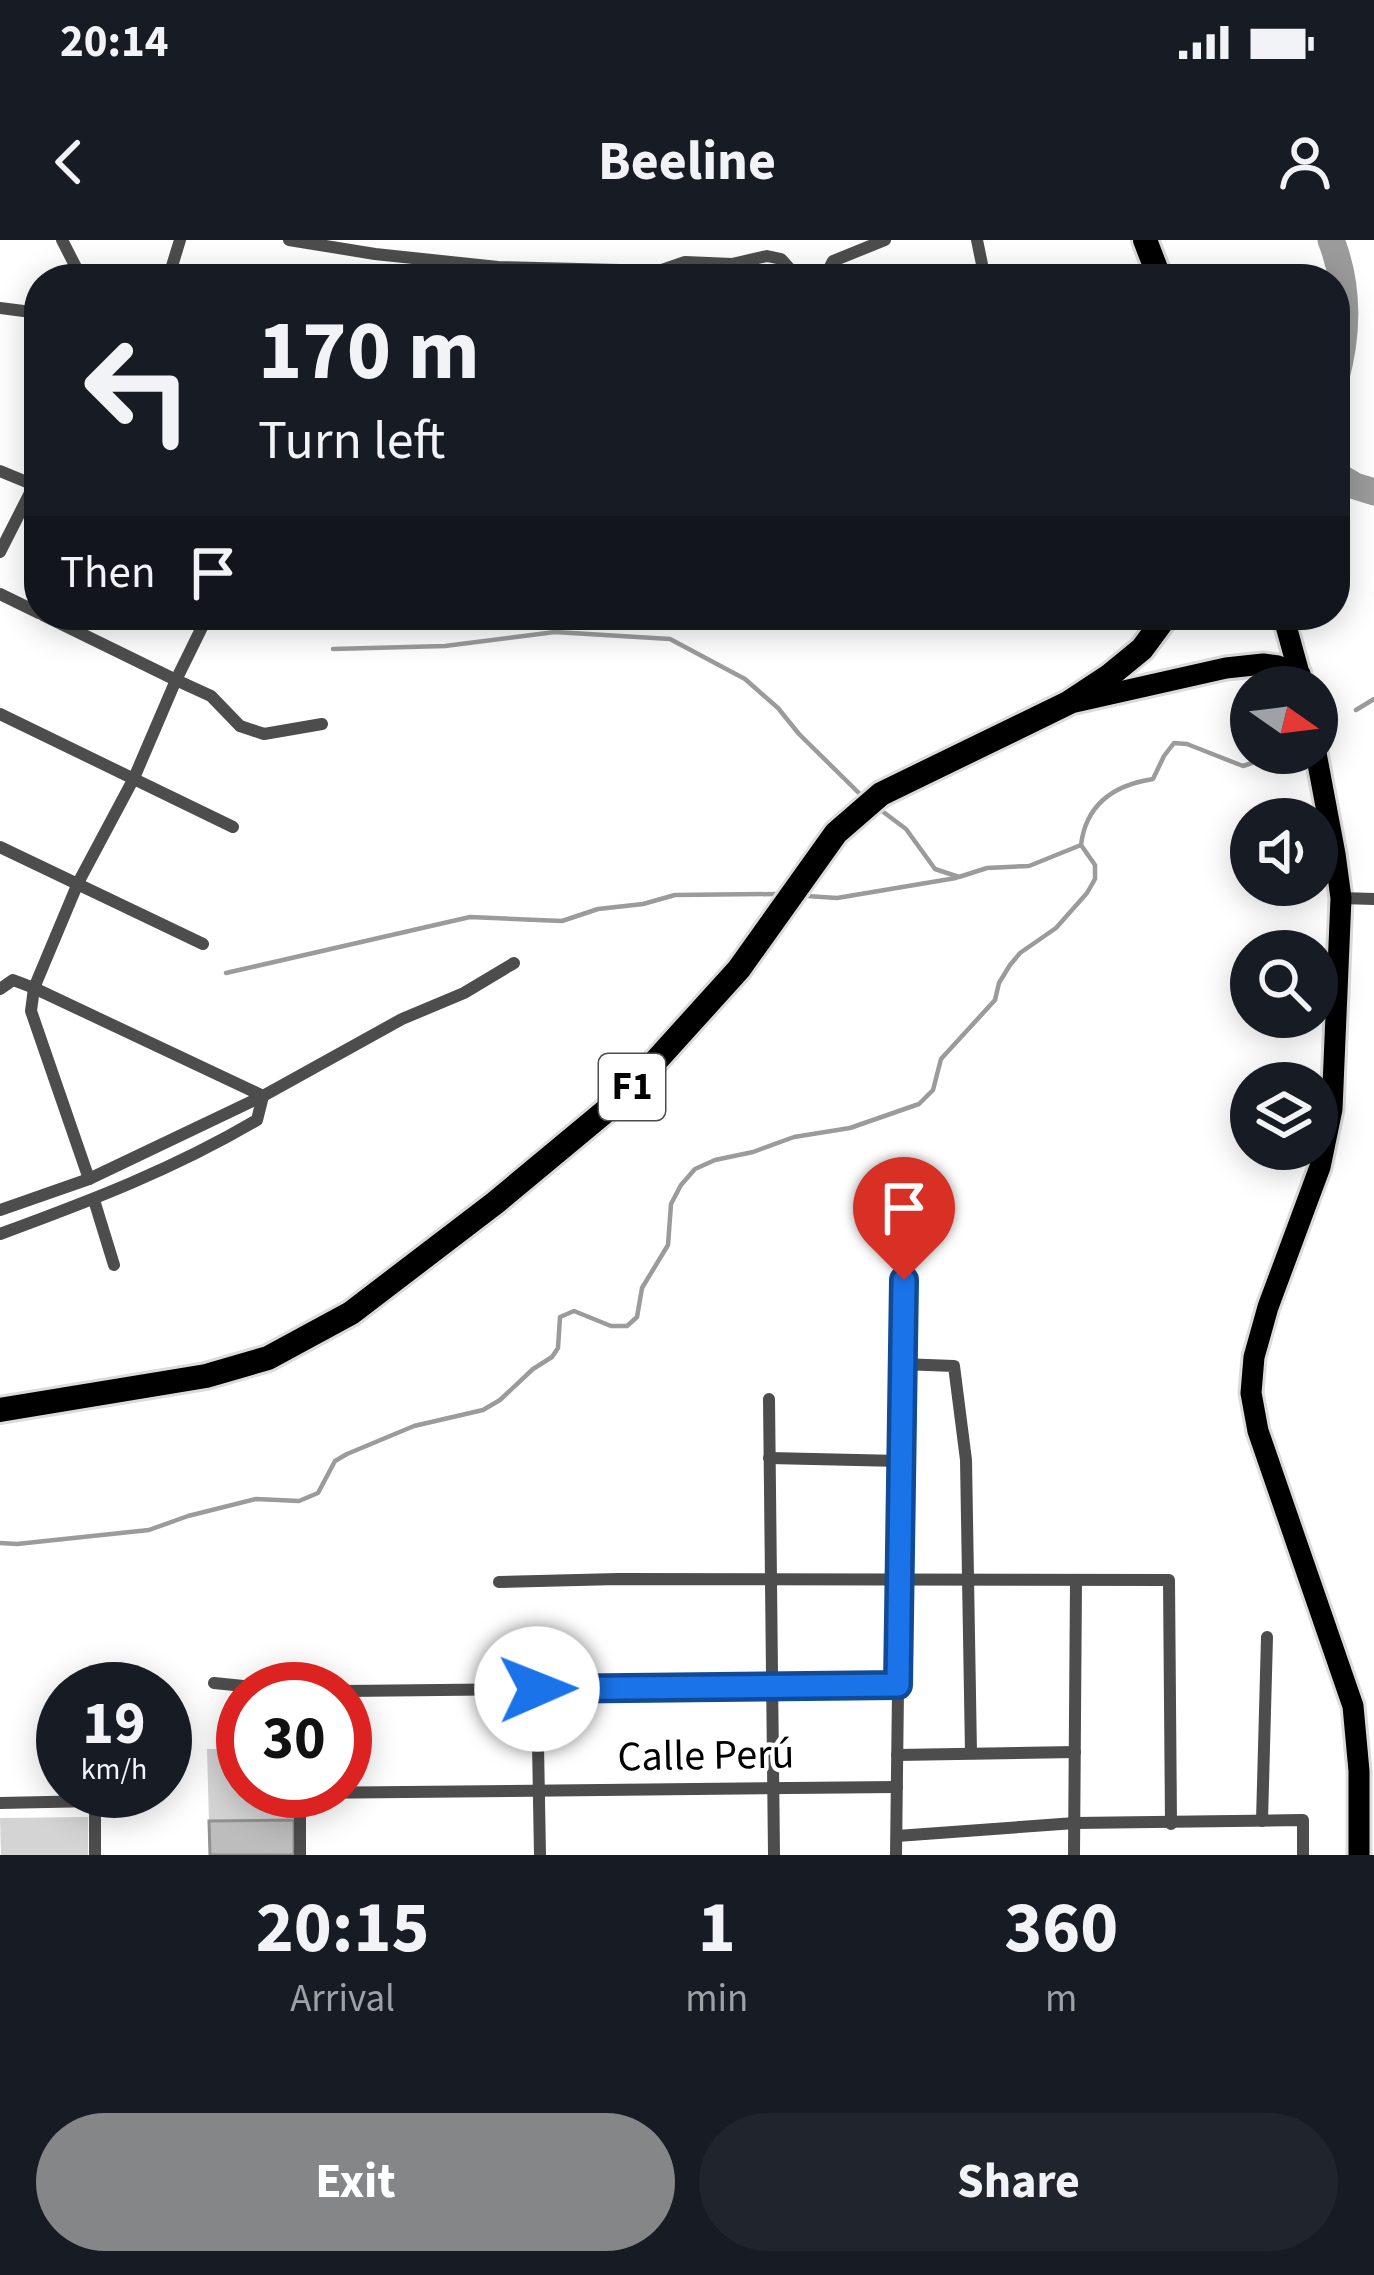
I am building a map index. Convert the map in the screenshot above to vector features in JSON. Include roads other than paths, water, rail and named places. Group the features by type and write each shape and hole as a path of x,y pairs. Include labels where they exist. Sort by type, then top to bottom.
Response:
{"highway":[{"name":"F1","path":"0,1410 206,1376 268,1358 351,1313 625,1095 739,969 836,833 881,794 1068,703 1142,649 1156,630"}],"main road":[{"path":"1287,630 1297,666"},
{"path":"1244,666 1280,666"},
{"path":"1068,703 1230,668"},
{"path":"1320,774 1341,898 1332,1109 1320,1167 1268,1307 1254,1358 1251,1393 1258,1431 1353,1706 1359,1855"}],"street":[{"path":"289,240 470,264"},
{"path":"832,264 885,240"},
{"path":"679,264 732,264 767,256 786,264"},
{"path":"0,552 24,507"},
{"path":"74,630 211,697 240,726 264,734 322,724"},
{"path":"89,1178 32,1011 34,988 78,883 134,778 201,630"},
{"path":"0,714 233,826"},
{"path":"0,847 203,944"},
{"path":"1341,898 1374,898"},
{"path":"0,1210 89,1178 263,1096 514,963"},
{"path":"0,989 7,976 263,1096"},
{"path":"0,1234 94,1200 203,1152 257,1120 263,1096"},
{"path":"94,1200 114,1264"},
{"path":"896,1855 904,1280"},
{"path":"901,1364 954,1366 966,1460 971,1754"},
{"path":"769,1399 775,1855"},
{"path":"769,1458 900,1461"},
{"path":"1075,1855 1076,1580"},
{"path":"499,1582 1169,1580 1171,1824"},
{"path":"1262,1821 1267,1637"},
{"path":"372,1691 898,1685"},
{"path":"537,1689 540,1855"},
{"path":"897,1755 1075,1753"},
{"name":"Calle Perú","path":"372,1792 897,1787"},
{"path":"0,1803 95,1801 95,1855"},
{"path":"300,1818 300,1855"},
{"path":"897,1836 1075,1823 1303,1820 1303,1855"}],"waterway":[{"path":"1331,240 1338,264"},
{"path":"1350,483 1374,492"},
{"path":"1371,491 1374,503"},
{"path":"333,649 445,646 555,632 670,639 745,679 866,800"},
{"path":"1356,710 1374,699"},
{"path":"0,1543 149,1530 256,1499 299,1501 318,1493 335,1461 347,1454 414,1426 483,1410 500,1400 552,1357 558,1348 560,1317 574,1311 611,1326 627,1326 637,1317 642,1288 668,1245 671,1204 695,1169 794,1137 850,1128 919,1104 933,1090 941,1059 995,1000 1010,965 1056,928 1087,893 1095,879 1095,865 1081,845 1089,818 1104,799 1126,786 1153,779 1174,743 1230,761"},
{"path":"882,811 906,829 935,869 959,877 987,868 1029,866 1081,845"},
{"path":"807,896 837,898 956,878"},
{"path":"226,973 470,917 562,921 598,909 675,895 776,894"}]}
